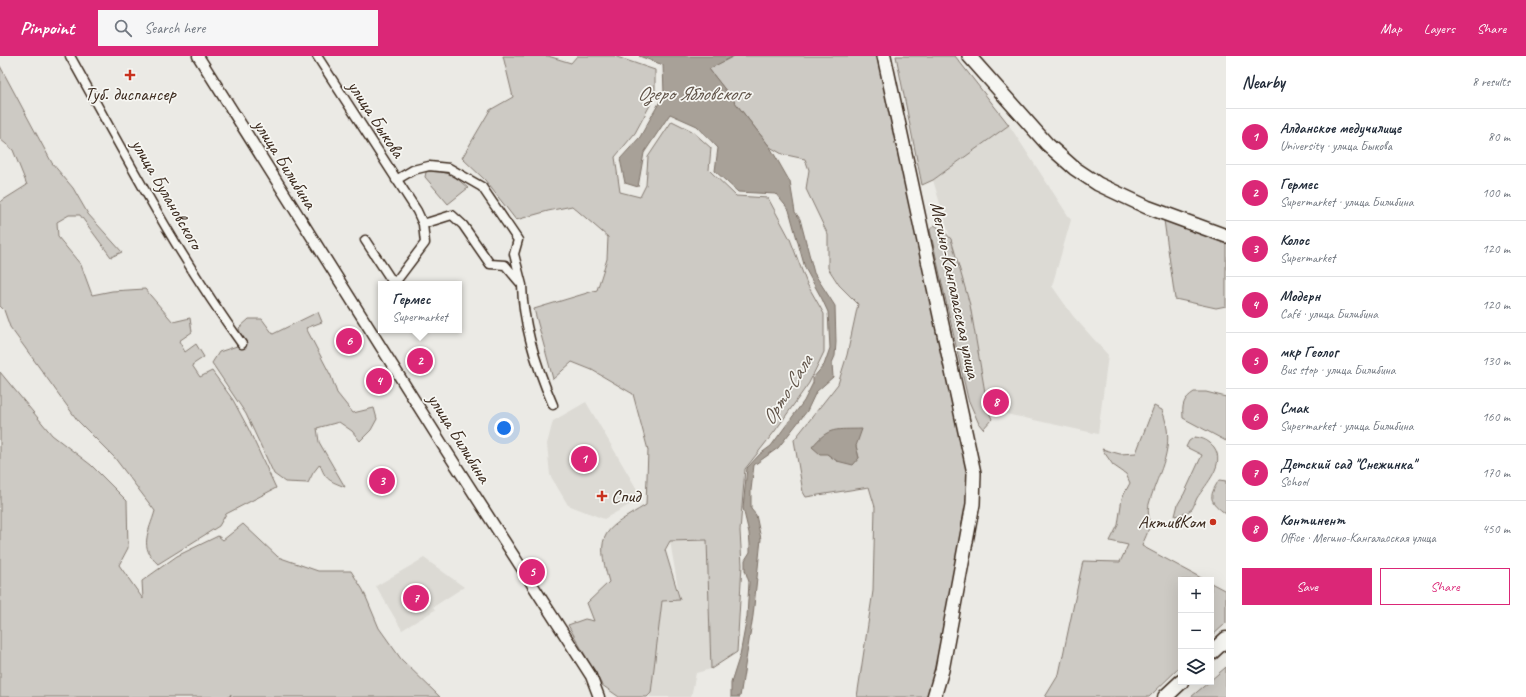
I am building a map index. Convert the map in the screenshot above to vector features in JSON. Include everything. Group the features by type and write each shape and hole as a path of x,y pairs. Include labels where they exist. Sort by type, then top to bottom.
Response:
{"highway":[{"path":"1214,650 1226,639"},
{"path":"1165,697 1178,685"}],"main road":[{"name":"Мегино-Кангаласская улица","path":"884,56 974,473 973,504 942,670 934,697"},
{"path":"969,56 1047,144 1074,168 1098,184 1147,207 1226,236"}],"street":[{"name":"улица Булановского","path":"70,56 156,210 207,296 242,344"},
{"name":"улица Билибина","path":"198,56 442,444 591,676 599,697"},
{"name":"улица Быкова","path":"317,56 423,224 425,243 396,281"},
{"name":"улица Быкова","path":"396,180 413,170 429,166 449,168 482,187 518,240 514,254 522,285 523,307 540,374 553,405"},
{"path":"423,224 452,216 463,225 490,264 505,265 522,285"},
{"name":"улица Быкова","path":"365,240 392,281"}],"shaded area":[{"path":"503,56 548,56 571,63 577,56 614,56 655,70 655,96 635,133 615,157 620,192 640,197 646,185 648,157 672,121 692,131 711,148 709,170 736,196 768,198 790,239 807,284 824,314 824,352 809,383 775,431 745,469 740,531 742,565 737,652 711,669 707,540 670,541 665,550 680,600 662,601 651,693 647,697 619,697 602,685 568,625 585,619 594,621 587,603 609,582 603,552 603,542 606,534 612,527 646,505 648,450 633,394 592,370 572,362 553,379 534,309 597,290 607,259 608,237 572,206 516,220 485,180 462,158 490,110 513,97"},
{"path":"734,56 884,56 974,473 934,697 857,697 873,591 875,507 869,487 806,497 803,492 794,440 838,384 847,355 858,304 839,285 828,268 828,235 806,189 809,170 805,159 782,154 770,147 708,68","holes":["856,446 859,458 837,461 827,454"]},
{"path":"896,56 955,56 1009,125 933,180 922,185"},
{"path":"0,66 52,163 73,188 88,214 122,252 111,257 80,215 69,215 57,222 58,237 81,265 92,295 112,291 145,289 173,322 190,318 192,332 179,341 185,352 196,344 204,357 192,365 200,377 212,371 233,400 276,488 226,514 219,526 158,564 148,552 147,545 148,533 155,511 114,457 78,421 10,327 4,310 0,306 0,202 27,185 13,150 0,139"},
{"path":"1009,125 1071,220 1052,286 1073,316 1108,355 1098,434 988,410 970,305 933,180"},
{"path":"435,170 453,175 468,188 448,204 425,177 426,172"},
{"path":"1163,213 1226,236 1226,306 1216,308 1175,299"},
{"path":"934,225 943,230 951,239 970,305 988,410 992,419 983,429 979,424 968,399 930,230"},
{"path":"318,312 322,322 306,328 331,376 337,393 353,413 374,408 377,419 371,430 360,441 352,431 339,422 317,428 319,442 345,487 326,477 320,464 308,483 285,482 274,474 246,414 212,363 219,352 243,344 239,328 249,319 262,319 273,334"},
{"path":"0,372 52,435 91,465 127,501 128,548 119,565 143,599 142,581 177,556 218,536 223,540 243,524 278,557 318,571 351,571 363,590 379,628 401,659 440,697 230,697 231,694 229,697 0,697"},
{"path":"1194,392 1206,392 1226,397 1226,441 1183,418 1185,400"},
{"path":"586,402 642,498 604,519 568,505 550,475 547,444 553,421"},
{"path":"1154,406 1162,410 1168,436 1165,458 1149,504 1149,528 1142,546 1199,577 1178,577 1178,669 1149,697 1045,697 1059,674 1083,561 1120,562 1128,545 1110,541 1118,525 1122,498 1130,483 1126,474 1113,465 1102,449 1120,454 1136,453"},
{"path":"1195,437 1206,440 1214,447 1218,460 1213,474 1197,498 1192,509 1184,514 1175,516 1178,504 1202,455 1186,447 1189,441"},
{"path":"1219,480 1226,481 1226,514 1216,506 1212,499 1213,491"},
{"path":"707,540 711,669 696,673 691,697 650,697 662,601 680,600 670,541"},
{"path":"424,558 464,587 433,607 435,610 402,630 376,586"},
{"path":"1214,585 1226,591 1226,623 1214,634"},
{"path":"1226,667 1226,697 1191,697 1205,685 1214,685 1214,677"}],"water":[{"name":"Озеро Ябловского","path":"639,56 734,56 709,69 770,147 790,182 795,212 800,219 814,273 835,306 836,342 835,356 832,363 833,377 816,392 807,411 778,448 754,465 751,490 751,509 756,515 761,539 753,616 740,697 731,697 731,683 740,655 747,617 749,582 745,570 745,560 750,552 750,544 743,508 747,468 760,454 771,446 804,401 813,383 813,378 824,365 830,348 828,312 805,268 789,210 776,194 738,192 715,171 718,148 697,126 670,114 644,153 638,187 625,183 620,159 640,137 664,94 663,65"},
{"path":"862,429 856,446 859,458 853,465 837,461 827,454 820,454 812,447 823,435 828,432 834,430"}],"place":[{"name":"Туб. диспансер","path":"130,75"},
{"name":"Смак","path":"349,341"},
{"name":"Гермес","path":"420,361"},
{"name":"Модерн","path":"379,381"},
{"name":"Континент","path":"996,402"},
{"name":"Алданское медучилище","path":"584,459"},
{"name":"Колос","path":"382,481"},
{"name":"Спид","path":"602,496"},
{"name":"АктивКом","path":"1213,522"},
{"name":"мкр Геолог","path":"532,572"},
{"name":"Детский сад \"Снежинка\"","path":"416,598"}],"water label":[{"name":"Орто-Сала","path":"787,390"}]}
